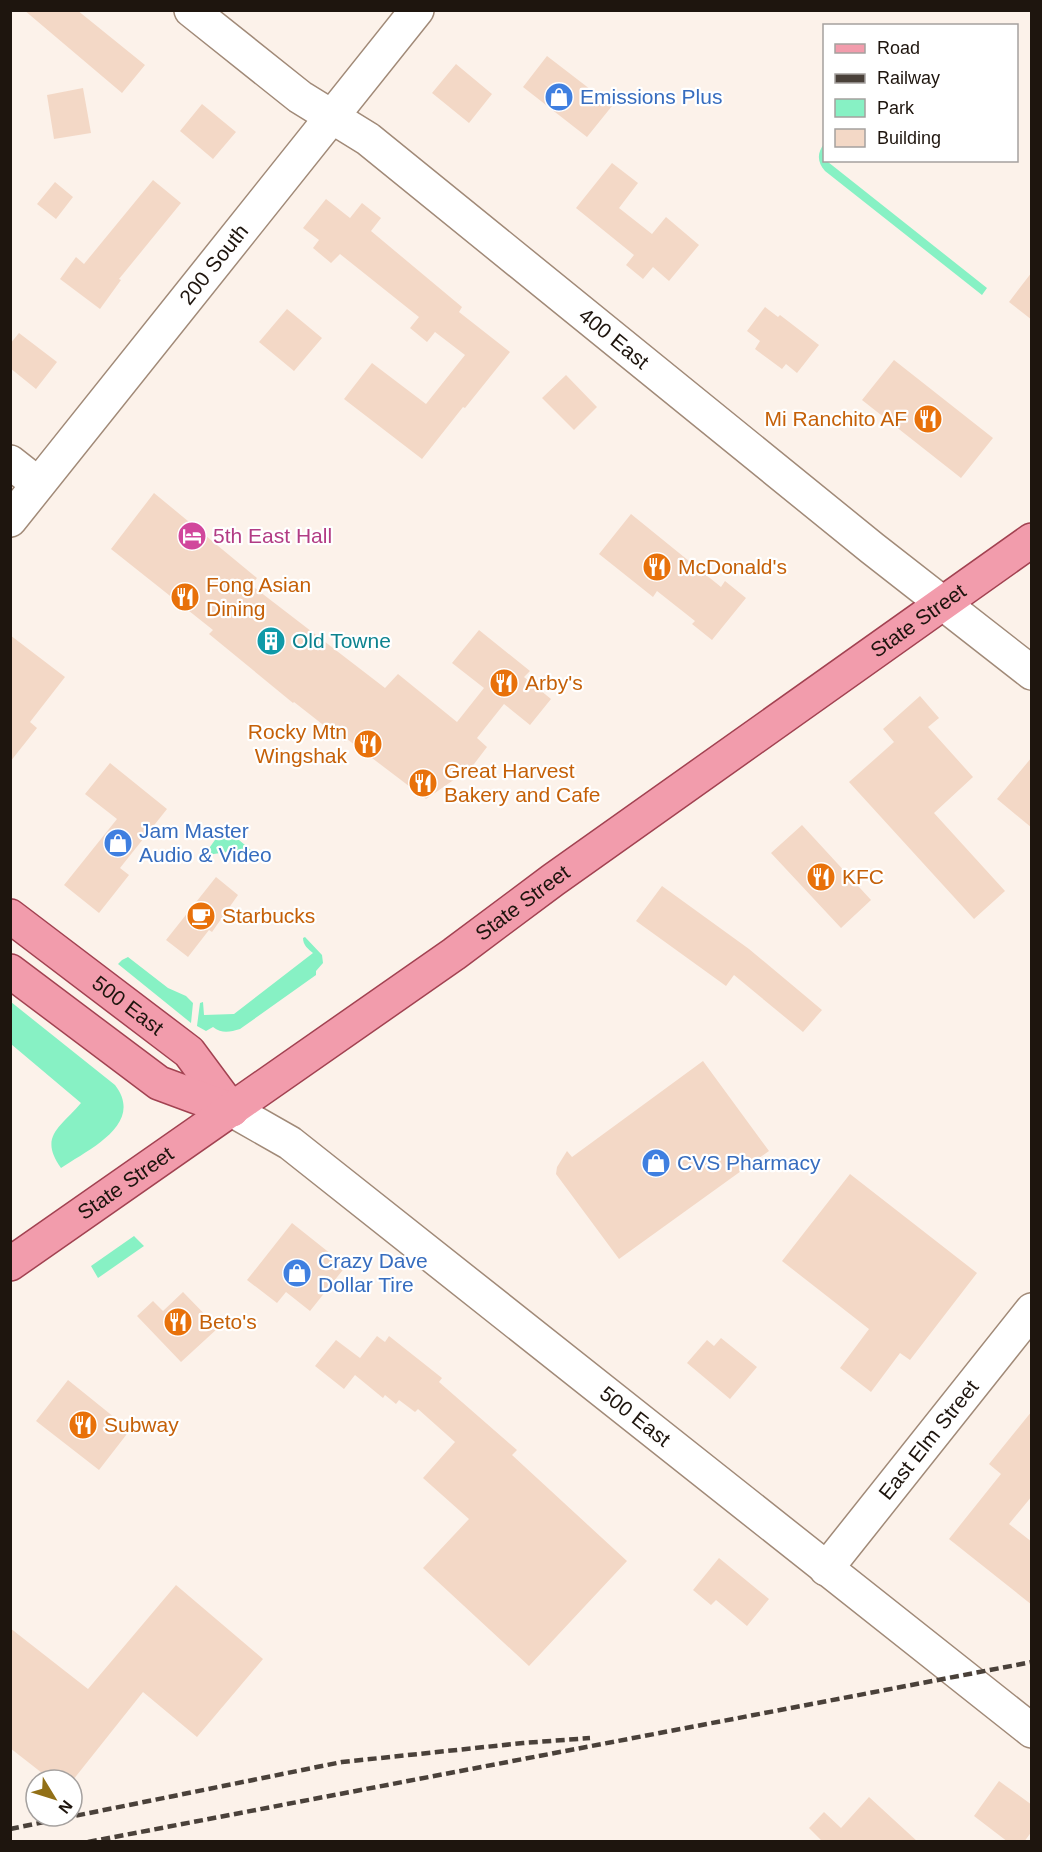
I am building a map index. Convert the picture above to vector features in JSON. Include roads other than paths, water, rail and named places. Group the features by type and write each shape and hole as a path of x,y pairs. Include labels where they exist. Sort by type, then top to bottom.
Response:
{"main road":[{"name":"State Street","path":"10,1264 454,954 758,733 1032,540"},
{"name":"500 East","path":"10,916 189,1052 232,1110"},
{"name":"500 East","path":"10,971 159,1083 232,1110"}],"street":[{"name":"400 East","path":"191,10 300,97 368,139 872,548 1032,673"},
{"name":"200 South","path":"10,520 417,10"},
{"path":"10,462 38,484"},
{"name":"500 East","path":"232,1110 290,1143 1032,1731"},
{"name":"East Elm Street","path":"826,1569 1032,1310"}],"railway":[{"path":"88,1842 1032,1662"},
{"path":"10,1829 342,1762 590,1738"}],"place":[{"name":"Emissions Plus","path":"559,97"},
{"name":"Mi Ranchito AF","path":"928,419"},
{"name":"5th East Hall","path":"192,536"},
{"name":"McDonald's","path":"657,567"},
{"name":"Fong Asian Dining","path":"185,597"},
{"name":"Old Towne","path":"271,641"},
{"name":"Arby's","path":"504,683"},
{"name":"Rocky Mtn Wingshak","path":"368,744"},
{"name":"Great Harvest Bakery and Cafe","path":"423,783"},
{"name":"Jam Master Audio & Video","path":"118,843"},
{"name":"KFC","path":"821,877"},
{"name":"Starbucks","path":"201,916"},
{"name":"CVS Pharmacy","path":"656,1163"},
{"name":"Crazy Dave Dollar Tire","path":"297,1273"},
{"name":"Beto's","path":"178,1322"},
{"name":"Subway","path":"83,1425"}]}
